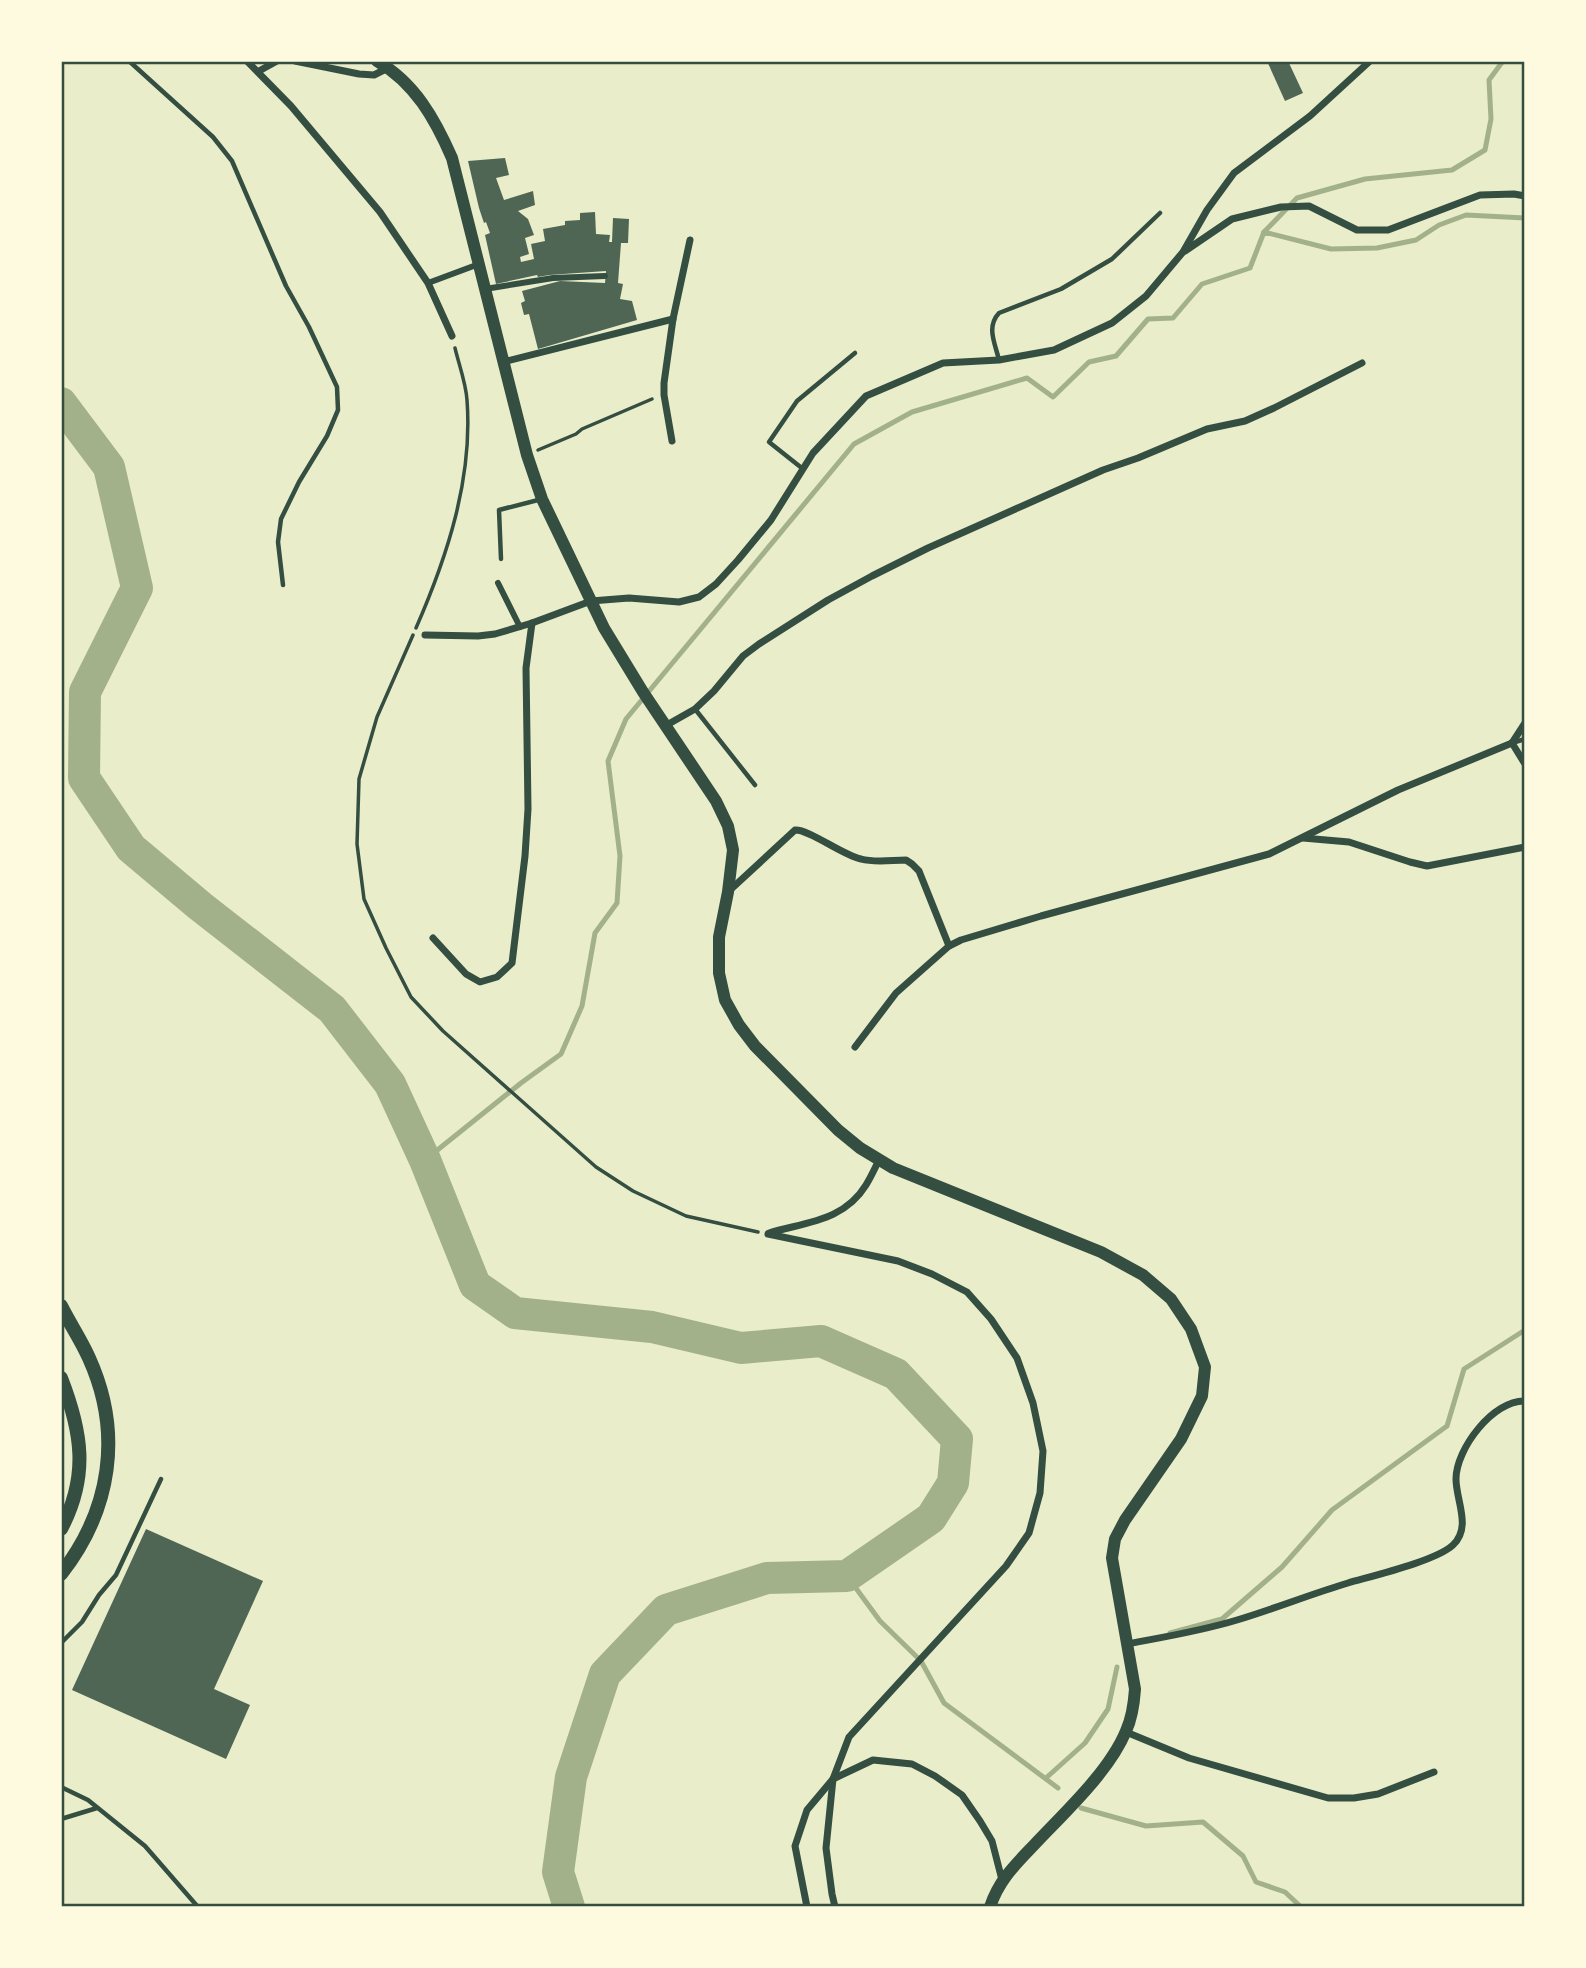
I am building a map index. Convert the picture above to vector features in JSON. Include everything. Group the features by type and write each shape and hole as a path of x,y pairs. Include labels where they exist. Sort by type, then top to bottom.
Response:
{"highway":[{"path":"61,1306 89,1357 99,1385 106,1415 108,1444 106,1478 97,1512 77,1554 61,1574"},
{"path":"61,1378 77,1426 81,1458 74,1497 61,1529"}],"main road":[{"path":"383,64 404,80 420,98 438,125 452,158 527,455 542,499 604,628 645,696 716,802 728,826 733,850 719,937 719,973 725,1000 739,1025 755,1046 838,1130 879,1160 1101,1252 1143,1275 1171,1299 1191,1329 1205,1367 1202,1396 1181,1439 1125,1520 1115,1539 1112,1559 1135,1689 1134,1707 1126,1732 1089,1785 1002,1880 990,1907"}],"street":[{"path":"247,61 308,126 380,212 428,283 452,336"},
{"path":"259,71 277,61"},
{"path":"295,61 374,75 383,64"},
{"path":"425,635 495,634 591,601 629,598 679,602 699,597 716,584 771,520 813,453 866,396 943,363 999,360 1054,350 1112,323 1146,296 1183,252 1207,210 1234,173 1310,116 1370,61"},
{"path":"1183,252 1232,219 1281,207 1309,206 1357,230 1388,230 1480,195 1525,196"},
{"path":"672,441 664,395 673,319 690,240"},
{"path":"428,283 479,264"},
{"path":"485,289 553,278 605,276"},
{"path":"503,362 673,319"},
{"path":"665,726 695,709 743,656 759,644 828,600 872,576 1103,470 1207,429 1245,421 1362,363"},
{"path":"498,583 520,627"},
{"path":"433,938 466,974 480,982 497,977 512,963 528,808 526,668 533,623"},
{"path":"855,1047 896,993 949,946 961,940 1269,854 1398,790 1512,743 1525,723"},
{"path":"1512,743 1525,764"},
{"path":"728,892 795,830 803,830 861,860 906,860 912,864 919,871 949,946"},
{"path":"1302,838 1349,842 1427,866 1525,847"},
{"path":"768,1234 832,1216 846,1208 866,1187 879,1160"},
{"path":"768,1234 898,1261 932,1273 967,1292 1017,1358 1033,1403 1043,1451 1040,1493 1029,1533 1006,1566 849,1737 833,1779 826,1848 835,1907"},
{"path":"1127,1644 1238,1620 1443,1552 1454,1544 1461,1533 1462,1511 1456,1479 1464,1449 1491,1415 1508,1404 1525,1401"},
{"path":"1126,1732 1189,1758 1328,1798 1378,1794 1434,1772"},
{"path":"807,1907 795,1846 807,1810 833,1779 873,1760 912,1764 962,1795 992,1841 1002,1880"}],"lane":[{"path":"129,61 213,137 232,161 286,286 337,387 338,410 327,436 299,482 281,519 278,542 283,585"},
{"path":"999,360 991,326 999,313 1062,289 1112,259 1160,214"},
{"path":"803,469 769,442 797,401 855,353"},
{"path":"501,559 499,510 542,499"},
{"path":"695,709 755,785"},
{"path":"1512,743 1525,739"},
{"path":"61,1643 82,1622 99,1595 116,1576 161,1479"},
{"path":"61,1787 88,1800 145,1846 198,1907"},
{"path":"61,1819 97,1807"}],"path":[{"path":"452,336 467,398 467,468 454,525 426,605 377,717 359,779 357,844 365,899 411,997 443,1031 596,1167 633,1191 686,1216 768,1234"},
{"path":"527,455 664,395"}],"building":[{"path":"1267,61 1288,61 1303,93 1285,101"},
{"path":"505,158 509,175 496,178 504,200 533,191 535,205 518,211 528,219 534,235 525,238 529,254 520,257 521,262 534,259 531,244 545,241 543,229 565,225 565,221 580,220 580,213 595,212 596,234 610,235 609,242 612,242 613,218 629,219 628,243 621,243 618,283 623,284 620,299 632,301 637,320 538,349 529,314 524,315 521,303 525,301 522,291 560,281 605,283 606,271 537,275 496,284 485,235 490,233 479,208 468,161"},
{"path":"146,1529 263,1581 214,1689 250,1705 226,1759 72,1690"}],"waterway":[{"path":"1264,232 1297,198 1365,179 1452,170 1485,150 1491,119 1489,80 1503,61"},
{"path":"425,1160 561,1054 582,1006 595,933 617,903 620,856 608,761 626,719 854,444 912,412 1027,378 1053,397 1089,362 1116,356 1148,319 1173,318 1202,284 1250,268 1264,232 1331,249 1377,248 1416,240 1439,225 1466,215 1525,218"},
{"path":"61,403 109,467 137,588 85,692 84,778 131,848 200,906 332,1009 390,1084 425,1160 475,1285 515,1313 652,1327 741,1348 821,1341 896,1374 957,1439 953,1483 931,1518 847,1576 767,1578 666,1610 605,1674 571,1777 558,1872 569,1907"},
{"path":"1170,1633 1222,1619 1282,1567 1332,1510 1447,1426 1464,1369 1525,1330"},
{"path":"847,1576 880,1621 921,1661 944,1703 1058,1788"},
{"path":"1046,1778 1085,1743 1108,1709 1117,1667"},
{"path":"1081,1808 1146,1826 1203,1822 1243,1856 1256,1882 1285,1892 1301,1907"}]}
